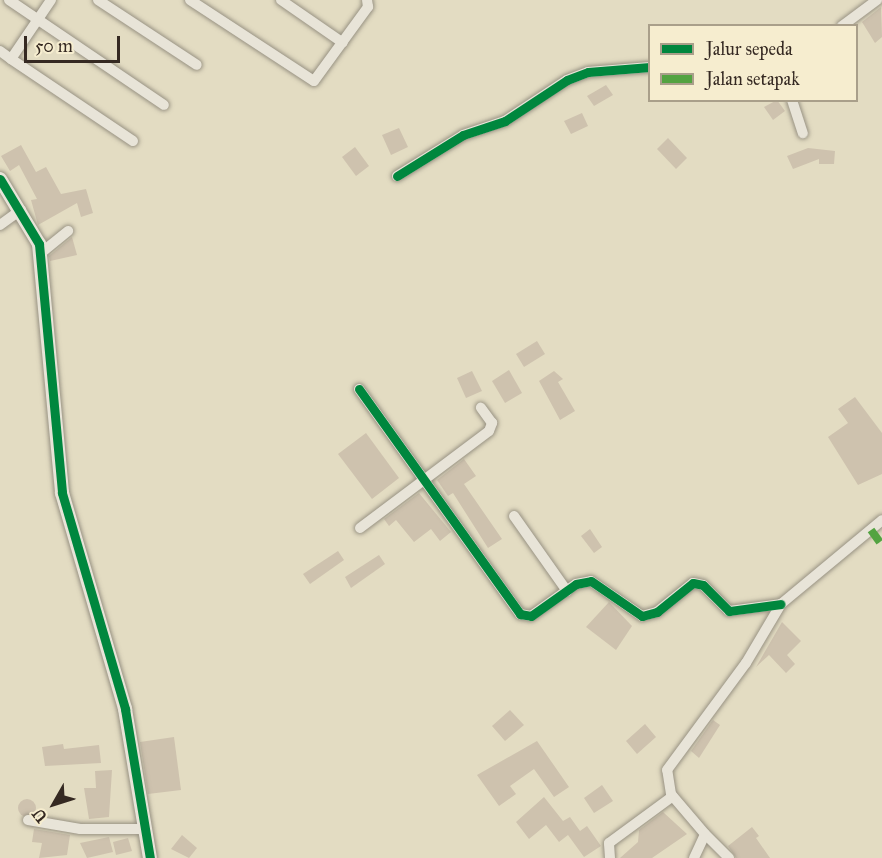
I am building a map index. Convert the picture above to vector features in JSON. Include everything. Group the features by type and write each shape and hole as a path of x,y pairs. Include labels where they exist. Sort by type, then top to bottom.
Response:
{"street":[{"path":"9,0 164,105"},
{"path":"11,59 51,0"},
{"path":"98,0 196,65"},
{"path":"190,0 307,79 319,79 344,43 367,0"},
{"path":"282,0 344,43"},
{"path":"845,24 877,0"},
{"path":"0,51 133,141"},
{"path":"397,176 464,135 505,121 567,80 588,72 648,67"},
{"path":"793,102 803,133"},
{"path":"0,178 21,210 41,253 62,493 125,709 150,858"},
{"path":"0,225 21,210"},
{"path":"41,253 68,231"},
{"path":"358,389 514,611 531,616 567,591 598,582 642,616 657,612 693,583 703,585 729,611 781,604"},
{"path":"360,528 491,428 481,408"},
{"path":"514,516 567,591"},
{"path":"729,858 673,796 667,770 746,663 781,604 882,520"},
{"path":"610,858 612,840 673,796"},
{"path":"28,820 80,829 145,829"},
{"path":"694,858 705,834"}],"building":[{"path":"881,7 882,37 875,43 862,22"},
{"path":"606,85 613,95 594,106 587,96"},
{"path":"778,102 785,111 773,120 764,107"},
{"path":"582,113 588,126 571,134 564,121"},
{"path":"399,128 408,147 391,155 382,135"},
{"path":"668,138 687,158 676,169 657,149"},
{"path":"21,145 36,172 46,167 61,194 86,189 93,213 81,217 77,203 38,225 31,200 37,199 19,165 10,171 1,156"},
{"path":"355,147 369,166 356,176 342,157"},
{"path":"808,148 835,151 834,164 819,164 819,159 793,169 787,156"},
{"path":"72,237 77,255 50,261 49,256"},
{"path":"537,341 545,354 524,367 516,354"},
{"path":"509,370 522,393 505,403 492,381"},
{"path":"472,371 482,391 466,398 457,378"},
{"path":"554,371 563,379 558,382 575,411 560,420 539,381"},
{"path":"855,397 882,433 882,474 858,485 828,437 848,423 838,409"},
{"path":"366,433 399,478 372,499 338,454"},
{"path":"464,459 476,476 464,484 502,539 488,548 453,493 448,496 437,480"},
{"path":"419,493 451,532 440,541 431,529 414,542 396,520 389,526 384,519"},
{"path":"590,529 602,547 594,553 581,536"},
{"path":"338,551 344,560 310,584 303,574"},
{"path":"379,555 385,564 351,588 345,577"},
{"path":"609,602 632,626 616,650 586,627"},
{"path":"782,622 801,641 787,655 795,664 786,673 769,655 756,667"},
{"path":"510,710 524,725 505,741 492,726"},
{"path":"713,720 720,725 699,758 691,751"},
{"path":"645,724 656,737 637,754 626,741"},
{"path":"174,737 181,790 148,794 140,742"},
{"path":"537,741 569,787 554,797 534,769 510,786 516,794 499,806 477,775"},
{"path":"63,744 64,749 99,745 101,763 45,766 42,747"},
{"path":"112,770 109,817 89,819 84,788 96,788 95,771"},
{"path":"602,785 613,801 594,813 584,798"},
{"path":"544,797 563,821 570,817 580,831 587,826 601,846 584,857 568,835 559,842 546,825 529,839 516,822"},
{"path":"27,799 33,802 36,808 33,814 27,817 21,814 18,808 21,802"},
{"path":"663,812 687,834 652,858 620,858 638,842 639,830"},
{"path":"752,827 759,836 756,838 770,858 736,858 728,846"},
{"path":"34,829 70,835 67,855 39,858 42,843 32,842"},
{"path":"182,835 197,848 189,858 171,849"},
{"path":"109,837 113,852 87,858 80,843"},
{"path":"128,838 132,851 116,855 113,842"}],"marked path":[{"path":"871,530 882,545"}],"cycle path":[{"path":"397,176 463,135 505,121 567,80 588,72 648,67"},
{"path":"0,179 39,244 62,493 125,709 150,858"},
{"path":"359,389 520,614 531,616 576,584 591,581 642,616 657,612 693,583 703,585 729,611 781,604"}]}
